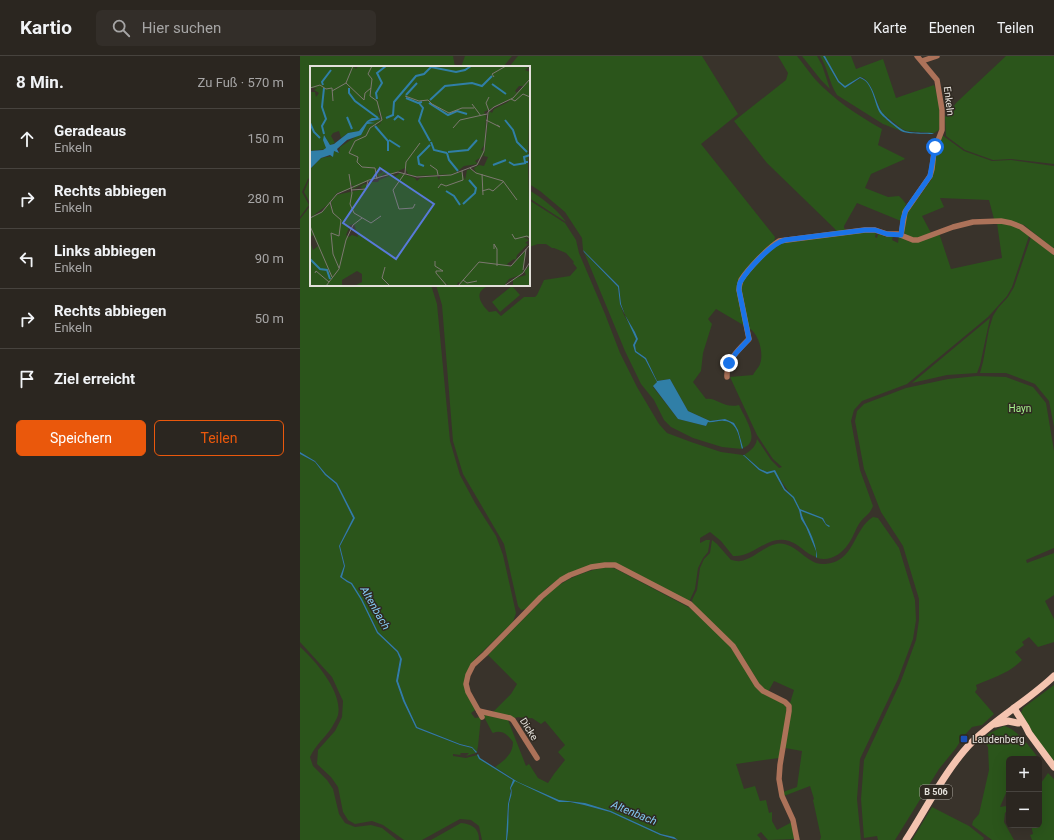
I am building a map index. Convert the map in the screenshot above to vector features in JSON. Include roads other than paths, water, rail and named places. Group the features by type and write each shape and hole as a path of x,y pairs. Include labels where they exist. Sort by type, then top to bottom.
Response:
{"main road":[{"name":"B 506","path":"906,840 953,765 971,744 989,726 1054,676"},
{"path":"1012,709 1018,724"},
{"path":"1012,709 1026,727 1028,733"},
{"path":"989,726 1008,721 1018,724 1028,733 1054,767"}],"street":[{"name":"Enkeln","path":"901,235 906,210 930,176 934,150 942,126 942,110 936,80 918,56"},
{"path":"922,61 937,56"},
{"path":"727,377 729,363 749,339 739,290 740,282 771,247 780,241 865,230 875,230 887,234 901,235 910,240 918,240 953,227 973,222 1001,221 1021,227 1054,252"},
{"path":"482,717 468,692 466,684 468,675 473,665 541,597 561,580 591,567 615,565 690,604 733,646 757,685 763,692 785,702 789,706 779,773 782,796 793,820 797,840"},
{"name":"Dicke","path":"479,711 513,720 537,758"}],"water":[{"path":"823,56 825,56 839,81 845,86 860,77 864,79 871,87 881,111 901,129 910,132 934,133 912,133 901,131 880,113 873,93 864,80 860,78 845,88 838,82"},
{"path":"583,250 619,286 621,304 625,315 620,304 618,287"},
{"path":"625,315 638,339 635,345 636,351 646,358 657,381 670,379 688,411 710,421 725,419 734,423 738,430 742,449 737,431 729,422 708,422 706,426 678,419 653,386 657,382 645,359 635,352 633,345 636,339"},
{"path":"300,452 315,461 326,474 337,483 355,518 340,546 345,566 342,577 352,583 362,599 378,632 398,651 402,659 398,681 417,727 460,744 472,747 477,752 476,753 472,748 460,745 416,728 403,701 396,681 400,659 397,652 377,633 361,600 351,584 340,577 344,566 339,546 353,518 336,484 325,475 315,462 300,454"},
{"path":"743,455 760,469 767,472 775,470 785,489 794,497 800,509 823,518 826,524 830,526 829,527 826,525 822,519 801,511 811,533 816,550 817,558 816,551 793,498 784,490 774,472 767,474 759,470"},
{"path":"478,754 480,758 518,782 559,800 585,803 611,811 661,834 674,837 678,840 660,835 610,812 570,802 559,802 515,781 511,788 512,792 509,804 508,836 506,840 508,804 511,791 510,788 513,780 479,759"}],"place":[{"name":"Laudenberg","path":"964,739"}],"park label":[{"name":"Hayn","path":"1020,408"}],"water label":[{"name":"Altenbach","path":"375,608"},
{"name":"Altenbach","path":"634,813"}]}
